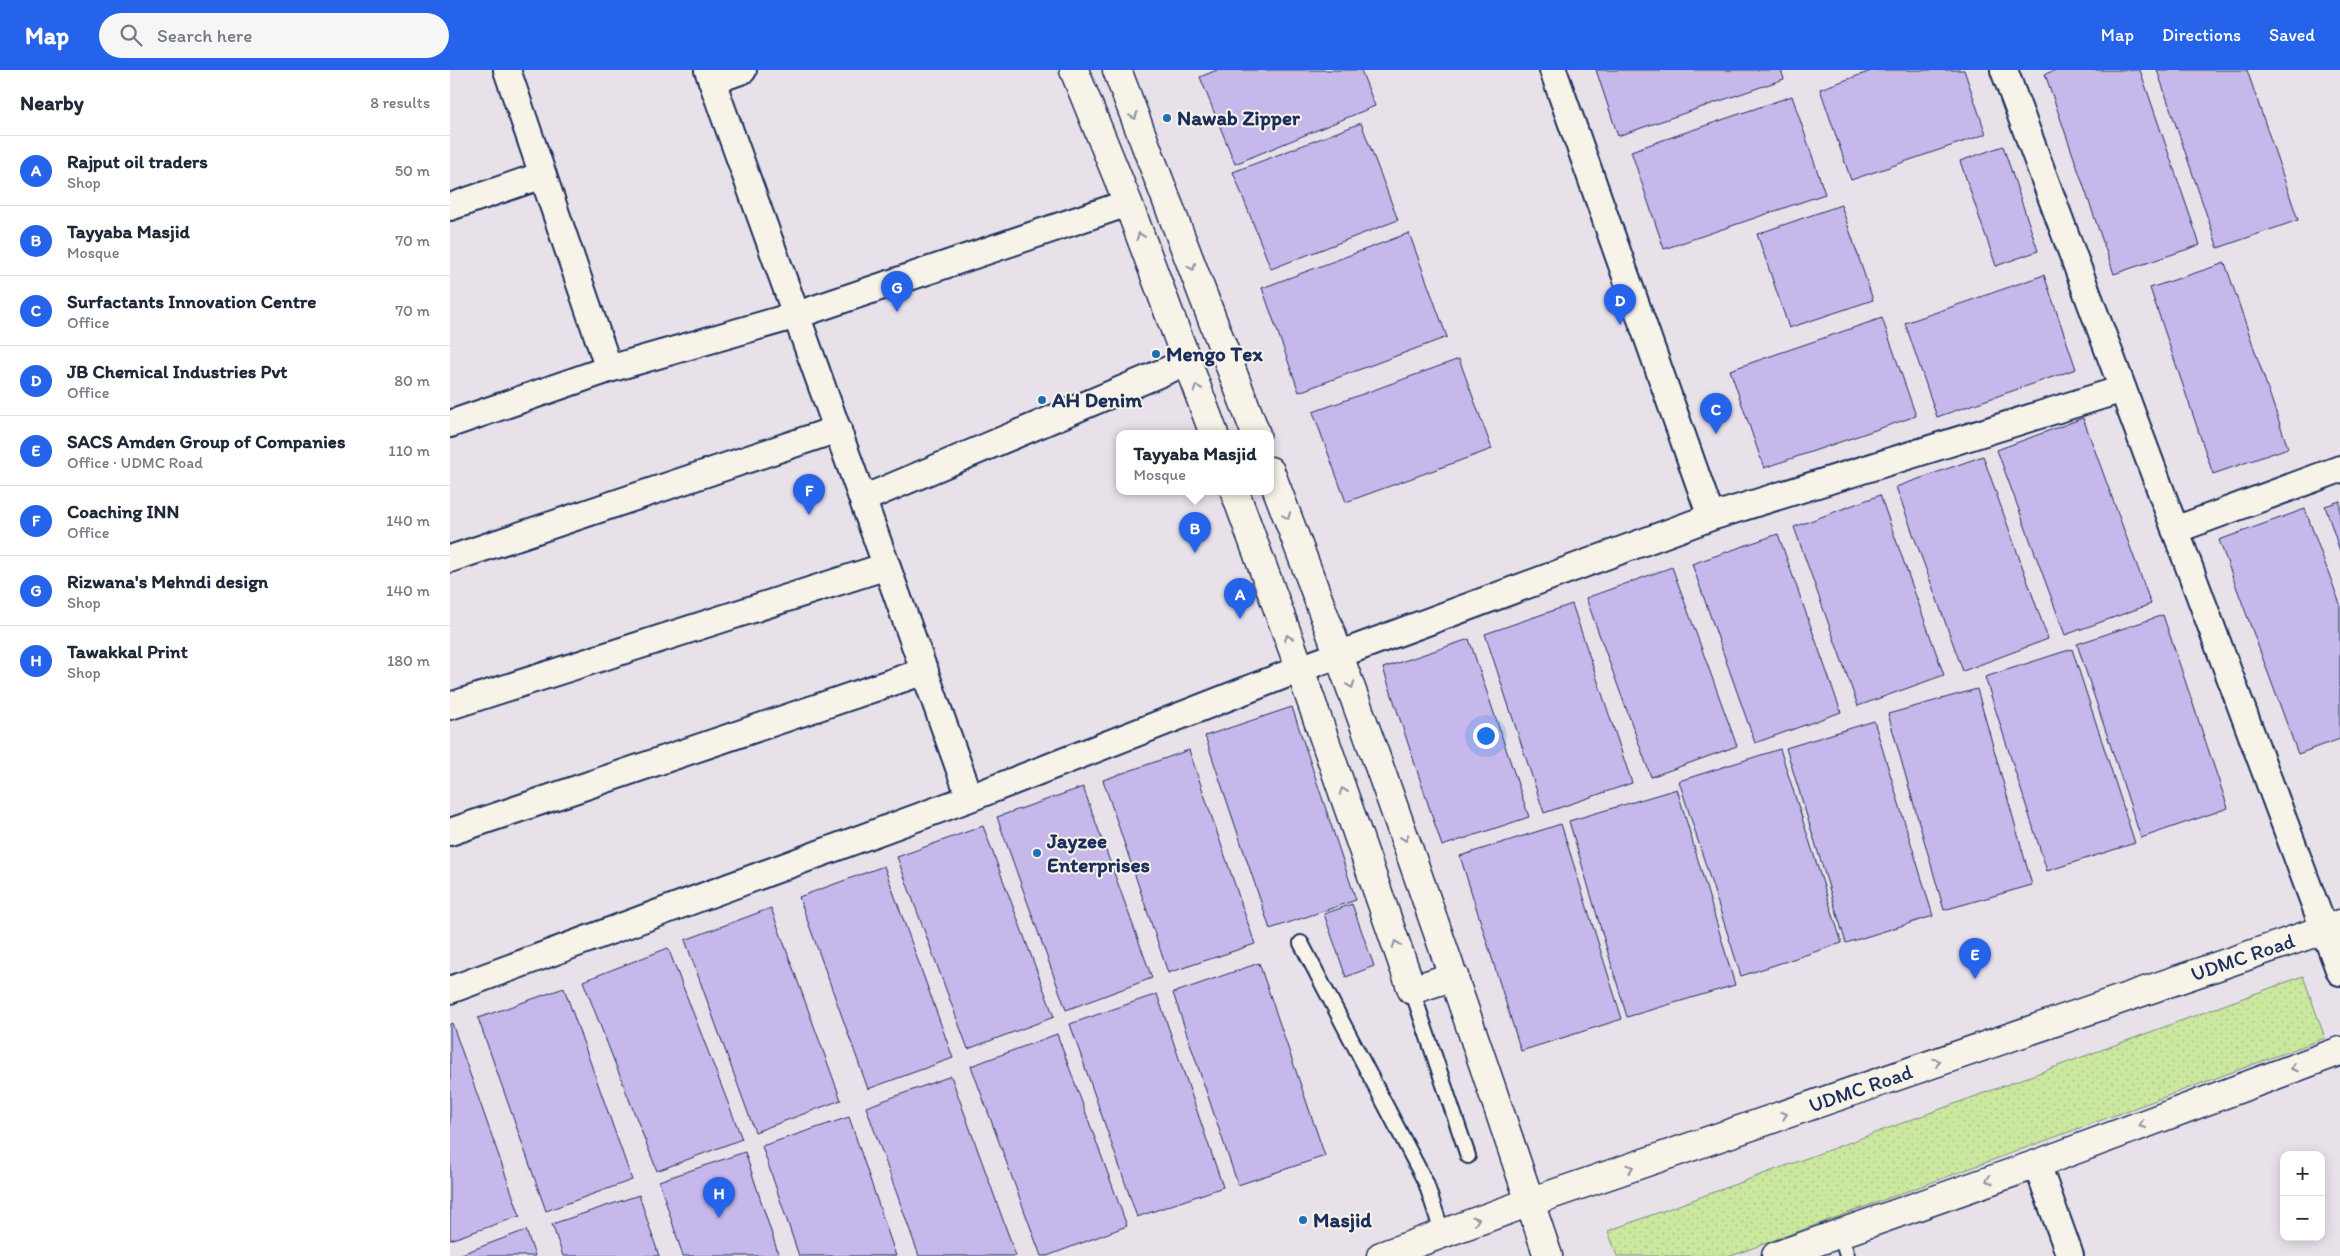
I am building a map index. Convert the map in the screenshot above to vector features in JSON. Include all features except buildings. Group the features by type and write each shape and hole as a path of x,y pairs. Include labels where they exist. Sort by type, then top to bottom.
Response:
{"street":[{"path":"507,70 609,369"},
{"path":"743,70 710,76 970,798"},
{"path":"1074,70 1128,203 1212,430"},
{"path":"1117,70 1254,430"},
{"path":"1553,70 1711,517"},
{"path":"2004,70 2175,530 2332,927 2340,972"},
{"path":"450,207 543,174"},
{"path":"450,424 609,369 796,315 1128,203"},
{"path":"863,499 1187,362"},
{"path":"450,990 970,798 1300,669 1711,517 2123,389"},
{"path":"450,559 838,429"},
{"path":"2175,530 2340,469"},
{"path":"1274,481 1340,654 1454,976 1548,1256"},
{"path":"1236,495 1300,669 1412,990 1454,976"},
{"path":"450,706 887,566"},
{"path":"450,832 925,671"},
{"name":"UDMC Road","path":"1381,1256 1442,1232 2332,927"},
{"path":"1776,1256 1843,1244 2037,1164 2340,1051"},
{"path":"2037,1164 2070,1256"}],"lane":[{"path":"1301,943 1426,1184 1442,1232"},
{"path":"1412,990 1468,1156"}],"green space":[{"path":"2303,976 2325,1038 1731,1256 1617,1256 1608,1231"}],"place":[{"name":"Nawab Zipper","path":"1167,118"},
{"name":"Rizwana's Mehndi design","path":"897,312"},
{"name":"JB Chemical Industries Pvt","path":"1620,325"},
{"name":"Mengo Tex","path":"1156,354"},
{"name":"AH Denim","path":"1042,400"},
{"name":"Surfactants Innovation Centre","path":"1716,434"},
{"name":"Coaching INN","path":"809,515"},
{"name":"Tayyaba Masjid","path":"1195,553"},
{"name":"Rajput oil traders","path":"1240,619"},
{"name":"Jayzee Enterprises","path":"1037,853"},
{"name":"SACS Amden Group of Companies","path":"1975,979"},
{"name":"Tawakkal Print","path":"719,1218"},
{"name":"Masjid","path":"1303,1220"}]}
